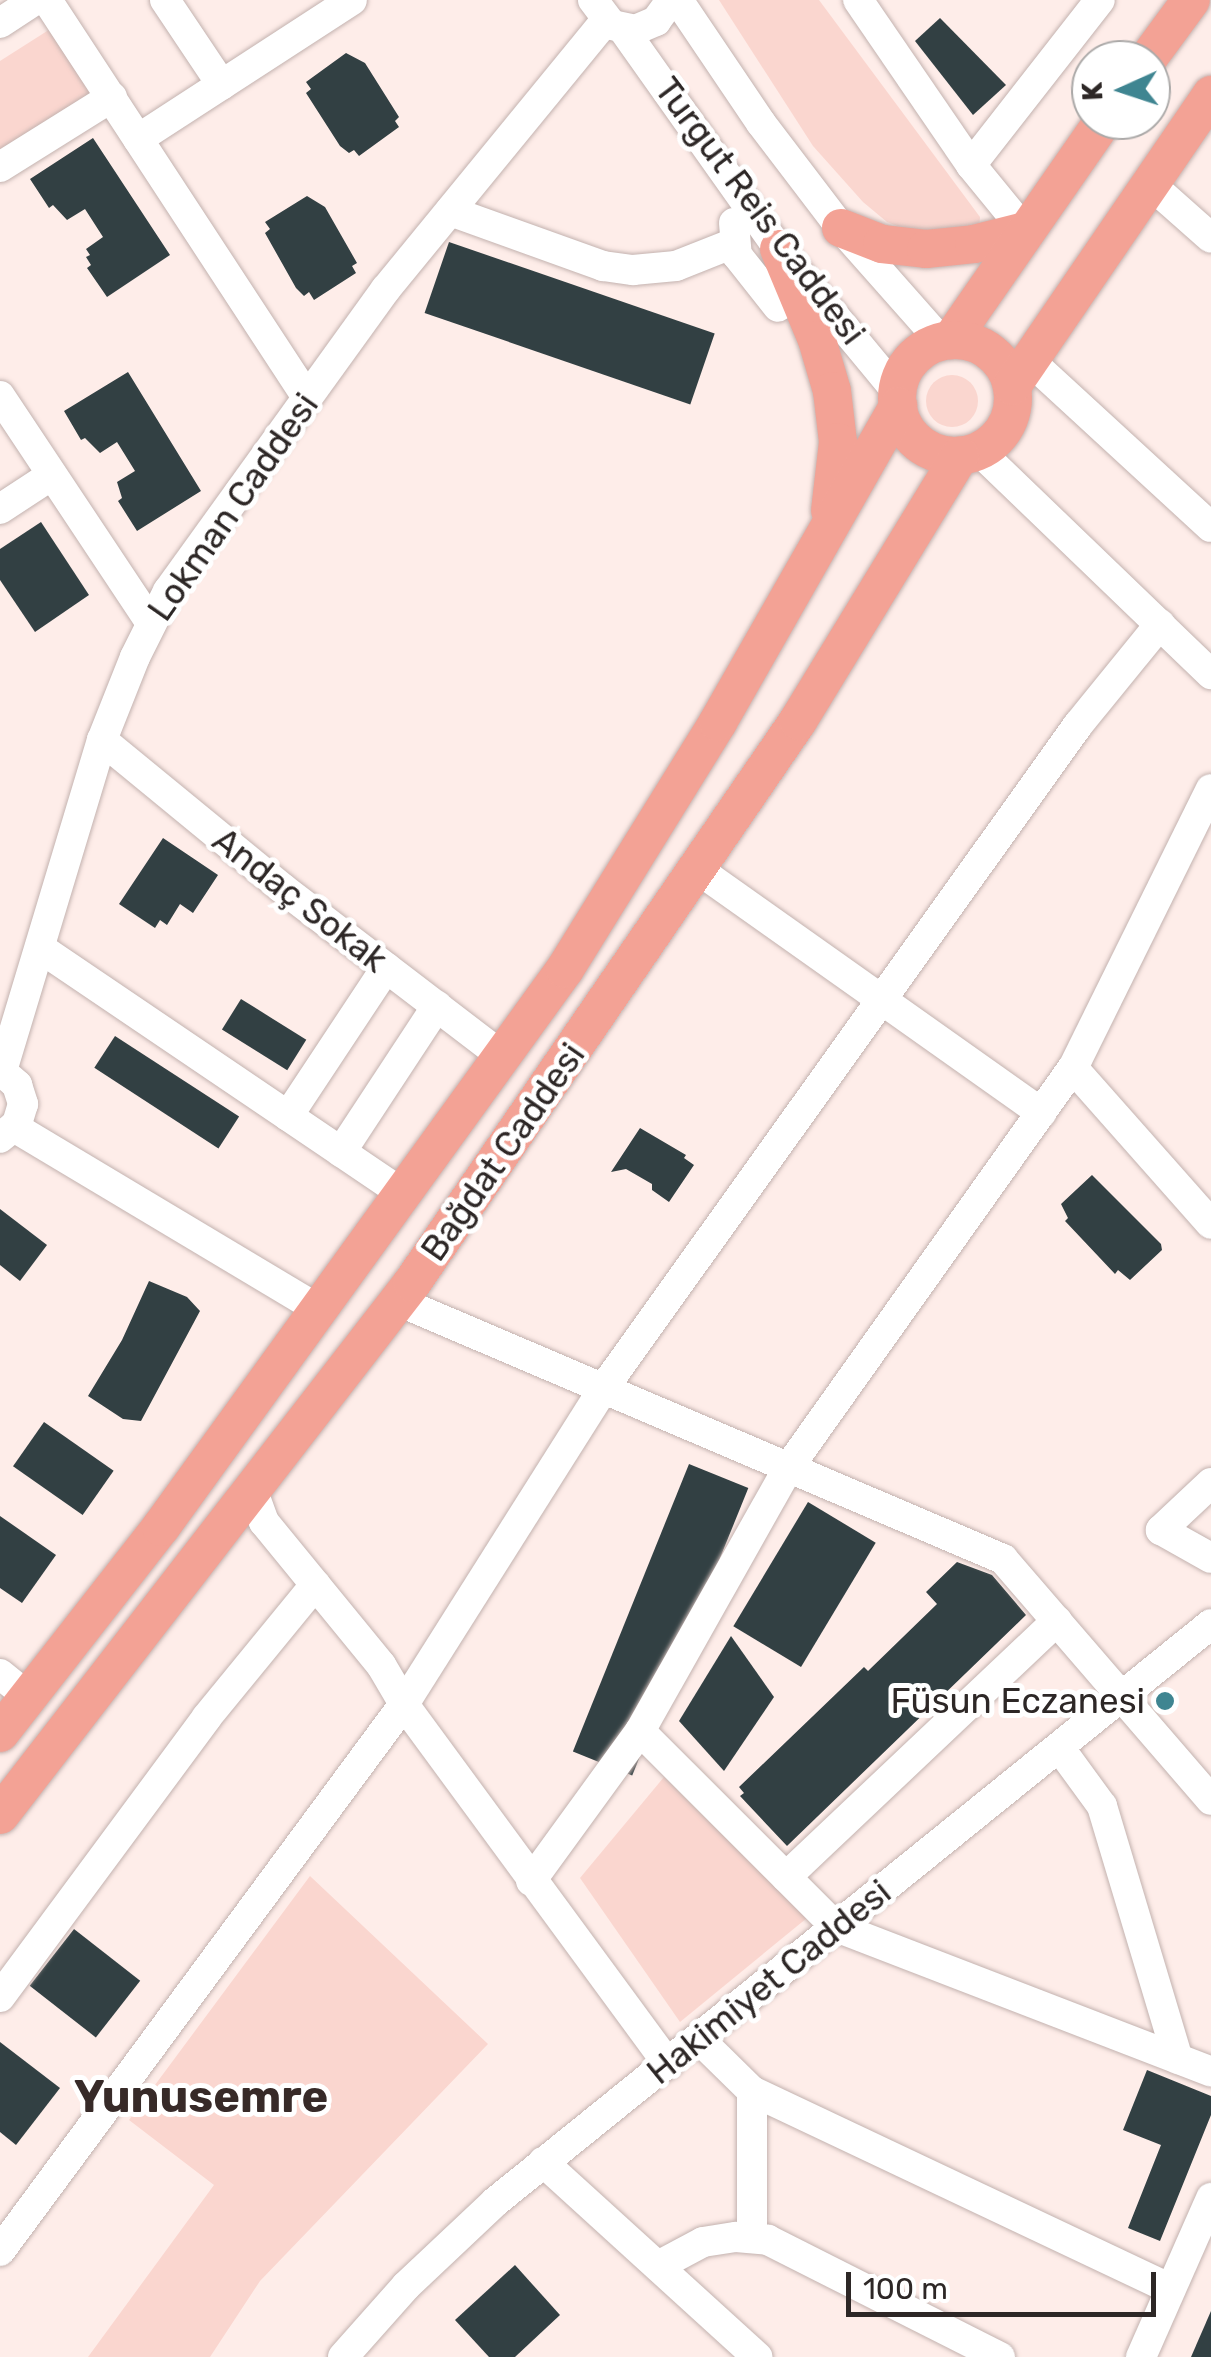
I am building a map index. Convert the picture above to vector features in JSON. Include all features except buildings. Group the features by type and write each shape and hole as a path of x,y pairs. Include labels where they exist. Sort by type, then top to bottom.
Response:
{"main road":[{"path":"1161,40 1190,0"},
{"path":"1020,372 968,341 928,346 907,366 898,400 902,420 919,443 945,455 969,453 1007,424 1020,372 1211,95"},
{"path":"946,341 1090,140"},
{"path":"840,228 882,244 926,249 974,244 1025,231"},
{"path":"779,249 817,340 832,391 837,467 822,539"},
{"name":"Bağdat Caddesi","path":"0,1734 14,1685 161,1527 565,969 822,539 898,400"},
{"name":"Bağdat Caddesi","path":"0,1816 398,1301 798,721 969,453"}],"street":[{"path":"0,23 35,0"},
{"path":"47,0 307,398"},
{"path":"165,0 222,85"},
{"path":"138,139 352,0"},
{"path":"607,16 656,22 671,0"},
{"name":"Turgut Reis Caddesi","path":"678,0 761,123 840,228 946,341"},
{"path":"859,0 971,165 1025,231"},
{"path":"971,165 1100,0"},
{"name":"Turgut Reis Caddesi","path":"607,16 779,249 898,400"},
{"name":"Lokman Caddesi","path":"1,1071 102,740 150,623 188,560 307,398 450,211 607,16"},
{"path":"0,166 112,97"},
{"path":"1150,184 1211,238"},
{"path":"744,197 733,226 734,243 742,263 778,306"},
{"path":"450,211 602,266 633,270 676,266 734,243"},
{"path":"1020,372 1211,527"},
{"path":"0,396 10,434 52,475 150,623"},
{"path":"969,453 1211,674"},
{"path":"0,508 52,475"},
{"path":"0,2251 404,1704 603,1388 1078,725 1160,624"},
{"name":"Andaç Sokak","path":"102,740 502,1056"},
{"path":"531,1881 640,1731 789,1468 1074,1068 1211,790"},
{"path":"1190,828 1211,853"},
{"path":"697,869 1041,1113"},
{"path":"40,948 402,1194"},
{"path":"288,1116 386,968"},
{"path":"0,1002 28,985"},
{"path":"340,1152 436,1006"},
{"path":"1074,1068 1211,1224"},
{"path":"1,1071 22,1094 21,1115 7,1132 318,1309"},
{"path":"398,1301 1003,1559 1211,1800"},
{"path":"1211,1483 1161,1530 1211,1558"},
{"path":"254,1491 264,1522 381,1665 404,1704 531,1881 668,2064"},
{"path":"0,1997 207,1717 315,1585"},
{"path":"786,1877 1057,1622"},
{"name":"Hakimiyet Caddesi","path":"343,2357 450,2243 544,2162 1211,1624"},
{"path":"640,1731 836,1927 1211,2072"},
{"path":"1059,1747 1102,1806 1178,2059"},
{"path":"699,2039 752,2092 1171,2289"},
{"path":"752,2092 752,2238"},
{"path":"544,2162 757,2357"},
{"path":"1141,2357 1209,2208"},
{"path":"658,2266 703,2242 752,2238 784,2245 1000,2357"}],"shaded area":[{"path":"719,0 819,0 980,217 979,228 926,237 887,222 863,202 813,146"},
{"path":"55,26 97,95 0,153 0,61"},
{"path":"952,375 970,383 978,401 970,419 952,427 934,419 926,401 934,383"},
{"path":"664,1777 807,1918 680,2022 580,1878"},
{"path":"310,1876 488,2044 260,2281 210,2357 88,2357 214,2185 129,2120"}],"place":[{"name":"Füsun Eczanesi","path":"1165,1701"}],"district":[{"name":"Yunusemre","path":"201,2097"}]}
